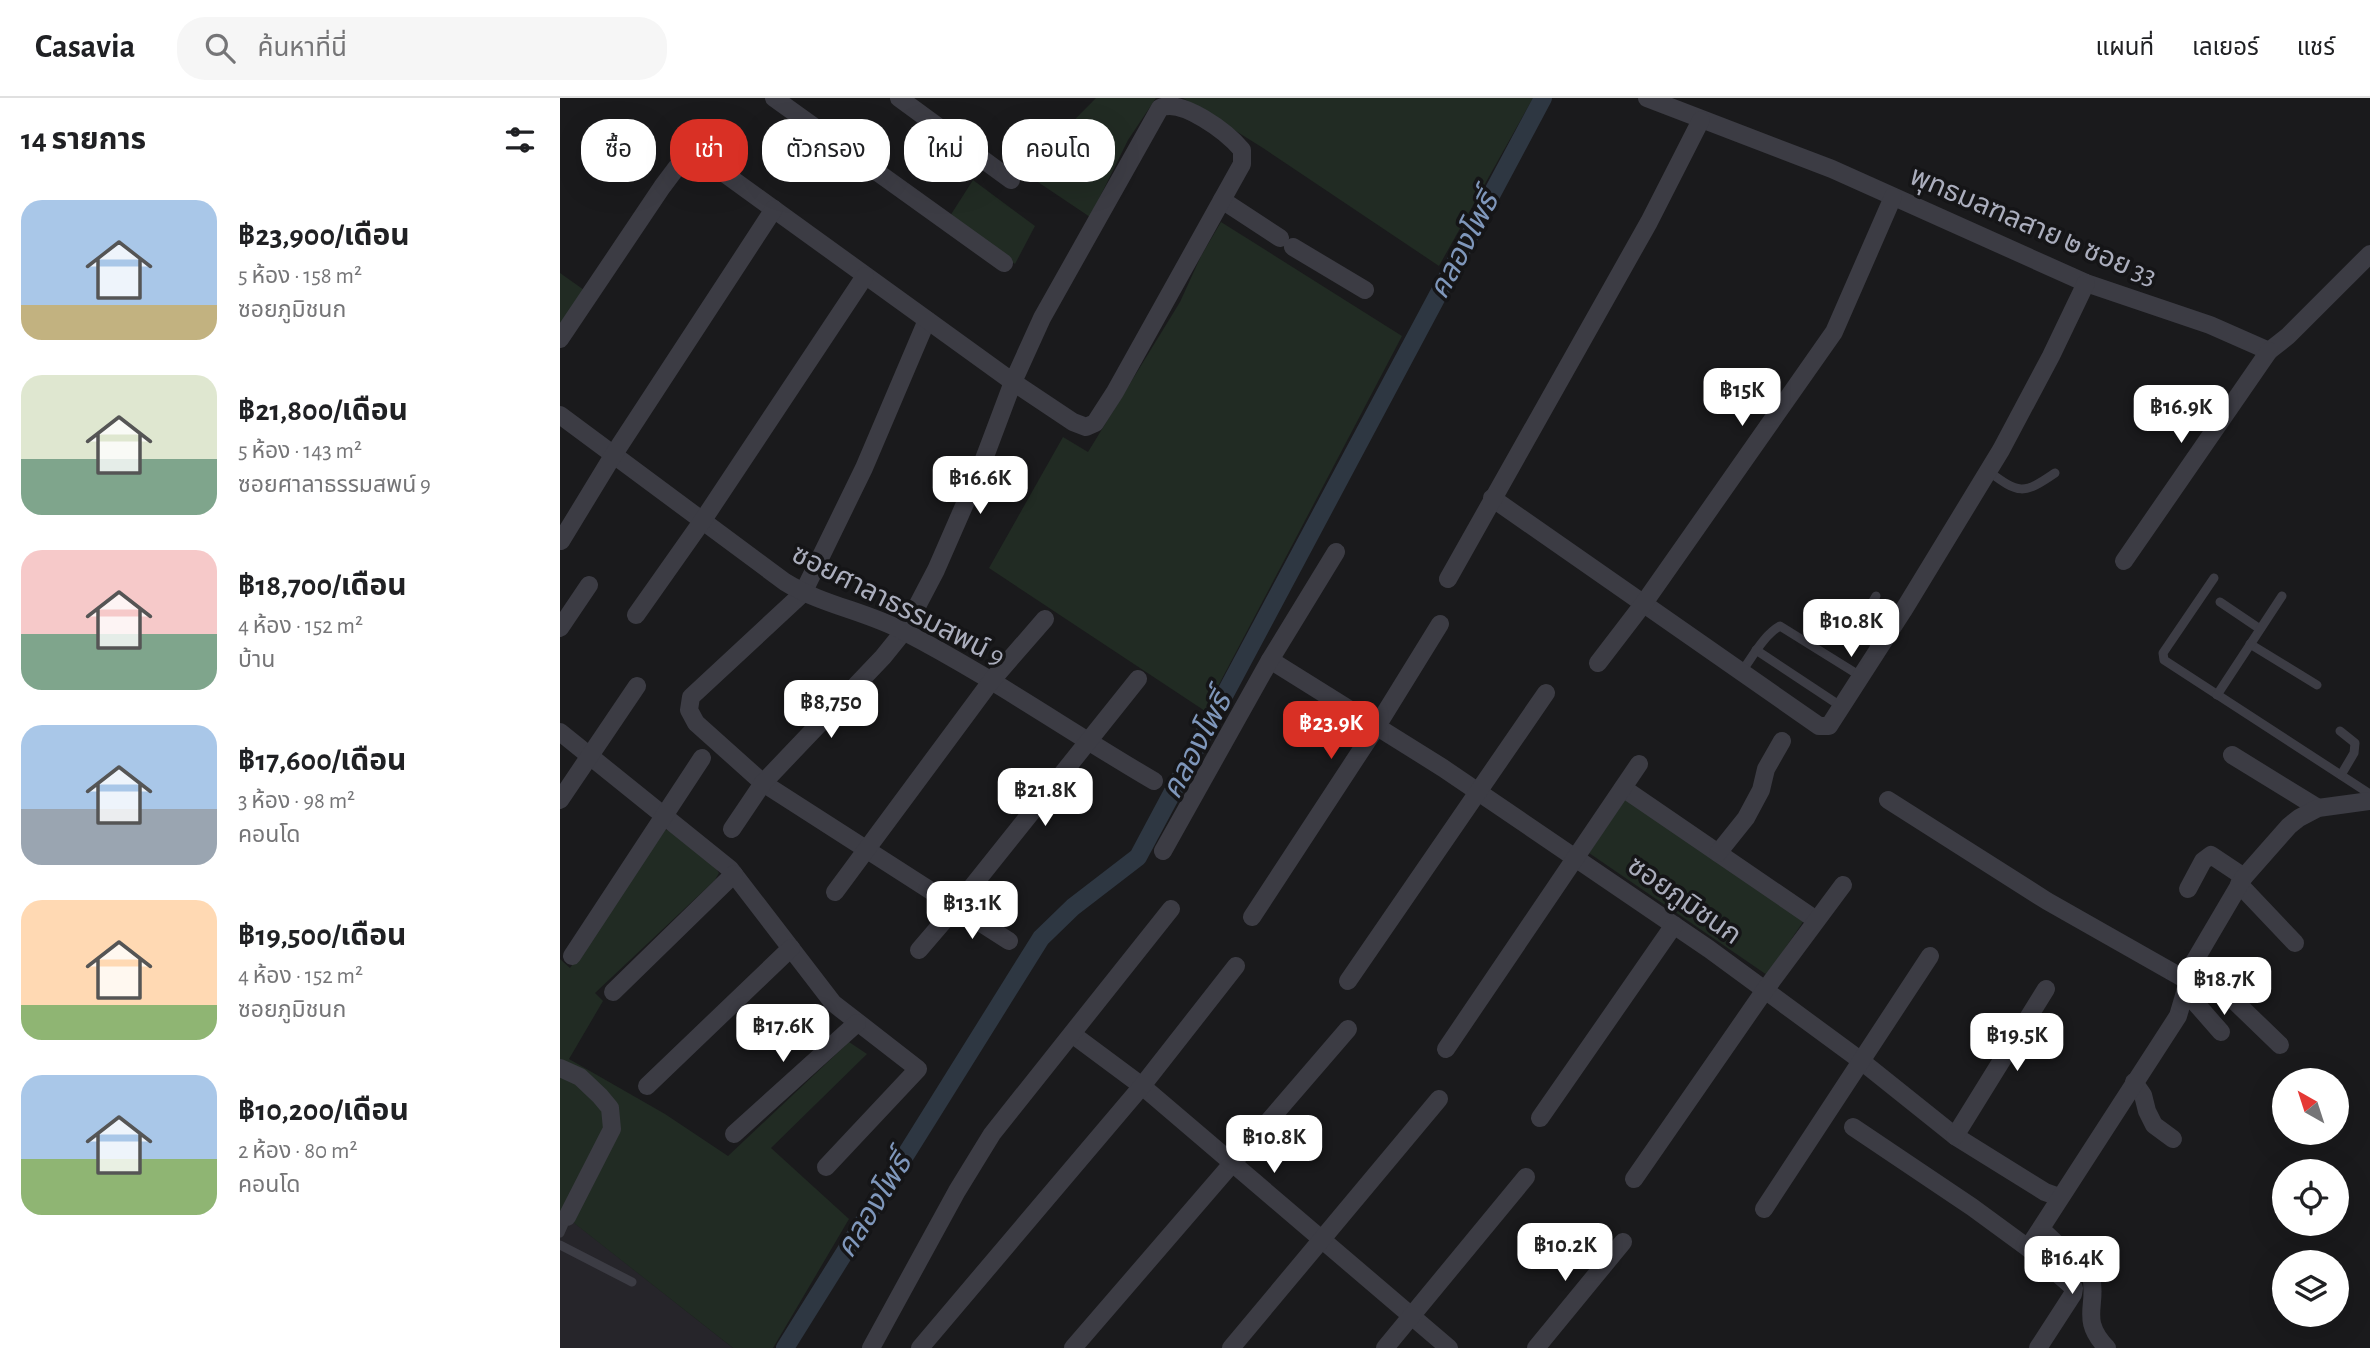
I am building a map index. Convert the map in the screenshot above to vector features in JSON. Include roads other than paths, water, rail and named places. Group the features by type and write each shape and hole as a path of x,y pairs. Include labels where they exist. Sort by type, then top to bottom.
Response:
{"street":[{"path":"774,98 1004,263"},
{"path":"900,98 1002,173"},
{"name":"พุทธมลฑลสาย ๒ ซอย 33","path":"1647,98 1832,169 2086,283 2210,325 2269,351"},
{"path":"560,340 677,167 696,159 721,171 1013,382 1073,422 1086,427 1095,423 1115,392 1242,164 1242,150 1222,131 1179,106 1168,104 1160,108 1049,306 1013,382 981,467 936,570 904,631 883,657 763,783 732,829"},
{"path":"1448,579 1649,222 1701,120"},
{"path":"1598,663 1644,603 1834,332 1893,197"},
{"path":"1222,200 1366,290"},
{"path":"561,541 614,454 774,209"},
{"path":"2124,561 2269,351 2288,336 2370,254"},
{"path":"636,615 703,520 865,276"},
{"path":"1492,498 1819,726 1829,726 1988,471 2051,356 2086,283"},
{"path":"927,320 864,468 803,593 691,697 689,710 696,723 763,783 1009,942"},
{"name":"ซอยศาลาธรรมสพน์ 9","path":"560,415 803,593 904,631 992,680 1088,743 1154,781"},
{"path":"1163,851 1270,660 1336,552"},
{"path":"560,628 589,585"},
{"path":"835,892 992,680 1045,619"},
{"path":"1252,917 1440,624"},
{"name":"ซอยภูมิชนก","path":"1270,660 1377,726 1576,858 1765,990 1860,1060 1955,1136 2045,1192 2059,1197"},
{"path":"919,950 1138,679"},
{"path":"560,800 637,686"},
{"path":"1348,981 1546,693"},
{"path":"560,732 734,874 833,1003 918,1069 826,1167"},
{"path":"1718,853 1746,818 1761,790 1766,769 1782,741"},
{"path":"2232,755 2318,808"},
{"path":"572,956 702,758"},
{"path":"1446,1049 1639,764"},
{"path":"1623,788 1816,920"},
{"path":"1888,800 2186,986 2221,1032"},
{"path":"2028,1248 2178,1016 2194,962 2241,880 2289,826 2318,808 2370,801"},
{"path":"2188,889 2203,860 2211,855 2241,880 2295,943"},
{"path":"612,992 734,874"},
{"path":"1634,1179 1765,990 1843,885"},
{"path":"872,1348 957,1191 992,1133 1171,909"},
{"path":"1540,1118 1674,925"},
{"path":"646,1086 790,948"},
{"path":"1764,1209 1930,956"},
{"path":"2194,962 2280,1045"},
{"path":"920,1348 1142,1086 1236,966"},
{"path":"1955,1136 2046,989"},
{"path":"734,1134 858,1023"},
{"path":"1073,1348 1348,1028"},
{"path":"1072,1034 1142,1086 1449,1348"},
{"path":"560,1068 580,1077 600,1096 610,1108 612,1129 563,1225"},
{"path":"2133,1082 2143,1095 2154,1125 2173,1139"},
{"path":"1231,1348 1439,1099"},
{"path":"1853,1127 1972,1207 2028,1248 2074,1288 2073,1294 2038,1348"},
{"path":"1385,1348 1527,1177"},
{"path":"2041,1229 2091,1276 2090,1317 2093,1329 2107,1348"},
{"path":"1536,1348 1623,1242"}],"lane":[{"path":"1988,471 2011,488 2023,489 2055,473"},
{"path":"2214,578 2162,656 2370,794"},
{"path":"1876,596 1857,629 1880,648"},
{"path":"2217,695 2283,596"},
{"path":"2220,602 2260,629"},
{"path":"1742,671 1756,650 1780,626 1862,677"},
{"path":"2250,644 2317,685"},
{"path":"1756,650 1842,707"},
{"path":"2340,732 2355,743 2354,752 2341,775"},
{"path":"560,1245 632,1282"}],"waterway":[{"name":"คลองโพธิ์","path":"785,1348 1041,938 1073,907 1138,857 1543,98"}]}
